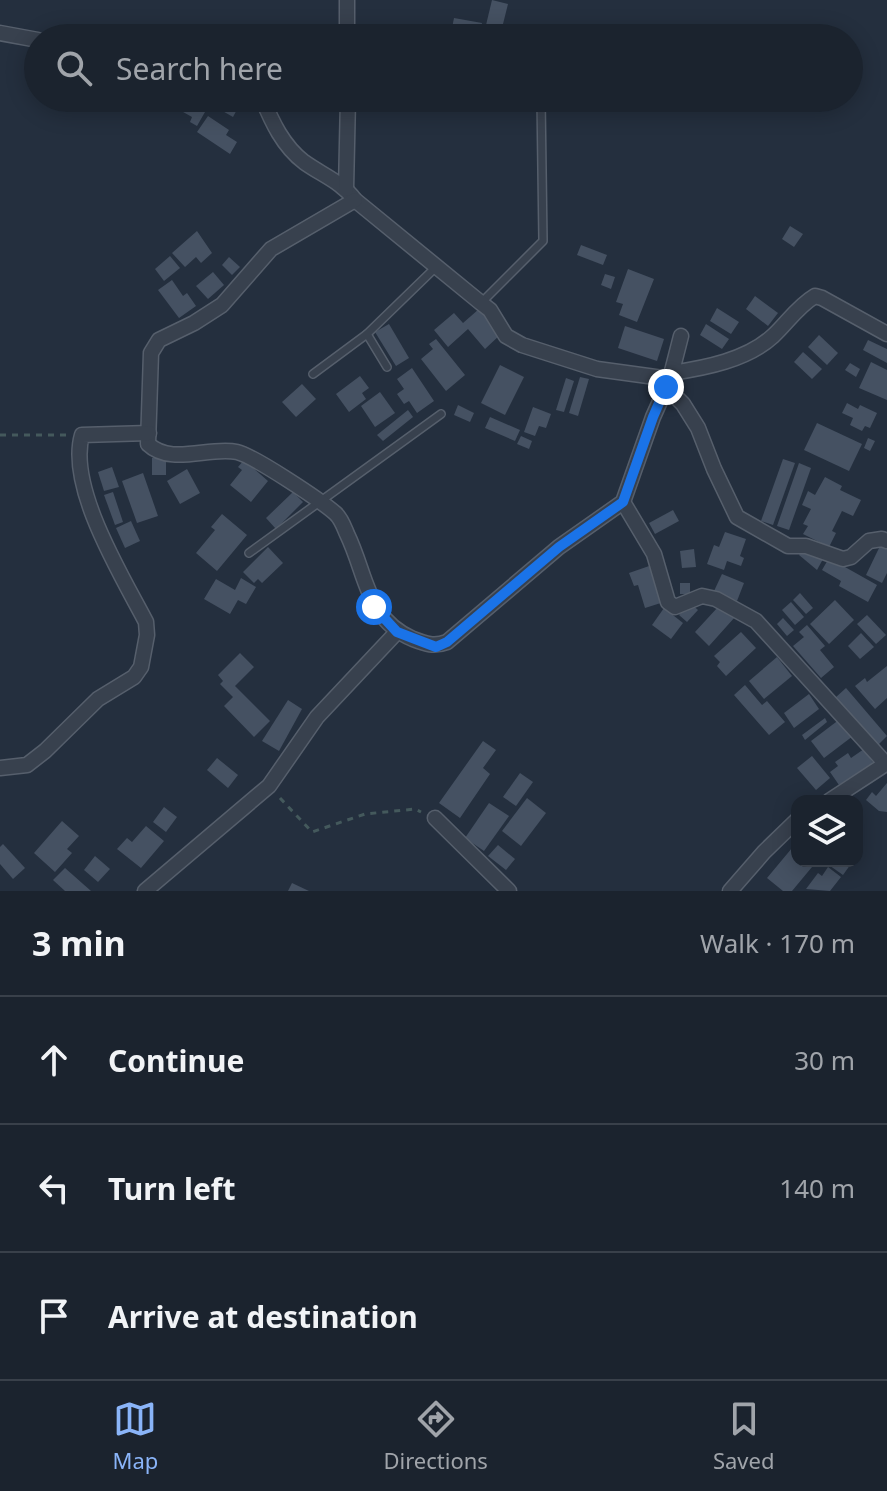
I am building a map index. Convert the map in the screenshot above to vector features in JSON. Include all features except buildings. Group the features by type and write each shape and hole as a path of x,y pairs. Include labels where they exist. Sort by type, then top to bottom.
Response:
{"street":[{"path":"347,0 347,24"},
{"path":"0,33 24,37"},
{"path":"269,112 285,143 302,161 351,194 438,266 490,310 506,336 522,345 597,369 669,380 756,350 815,296 884,326"},
{"path":"348,112 351,194"},
{"path":"351,194 271,249 222,305 159,340 151,353 148,444 154,450 178,455 220,450 252,457 338,515 351,541 374,607 397,632 436,647 447,642 559,547 623,502 669,380 681,336"},
{"path":"669,380 698,428 737,517 788,546 806,546 843,559 851,557 869,541 887,541"},
{"path":"0,768 27,765 98,699 134,677 141,667 147,635 146,622 98,532 80,465 82,435 149,433"},
{"path":"623,502 654,554 668,602 675,607 702,596 716,599 756,621 887,763 838,795"},
{"path":"145,891 269,786 317,717 397,632"},
{"path":"435,818 509,891"},
{"path":"730,891 791,826"}],"lane":[{"path":"481,303 543,241 541,112"},
{"path":"313,374 367,334 438,266"},
{"path":"367,334 387,367"},
{"path":"249,553 441,414"}],"path":[{"path":"0,435 82,435"},
{"path":"269,786 312,832 365,814 415,809 435,818"}],"route":[{"path":"374,607 397,632 436,647 447,642 559,547 623,502 666,387"}]}
